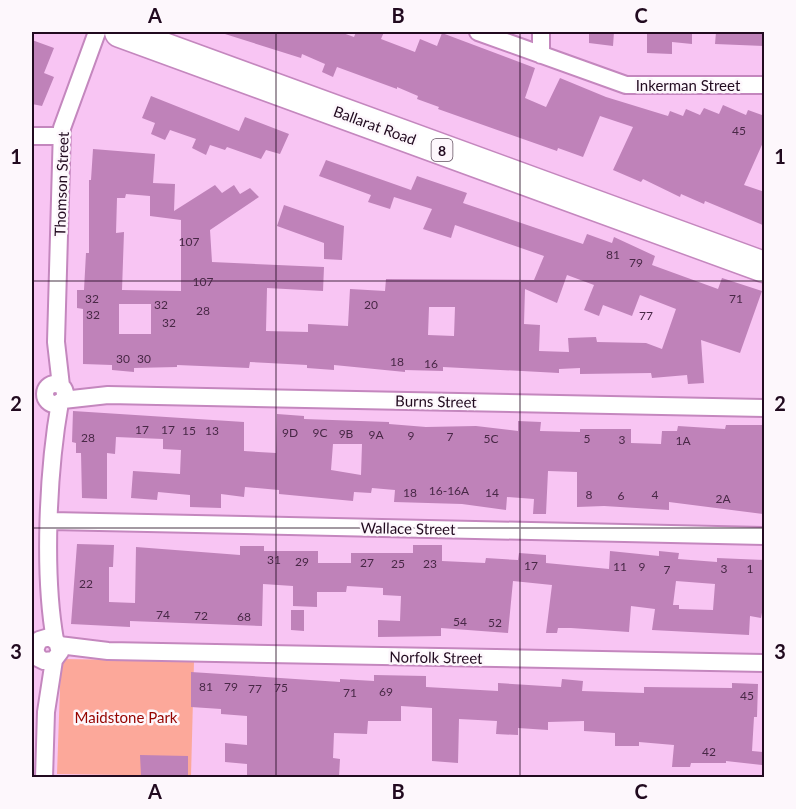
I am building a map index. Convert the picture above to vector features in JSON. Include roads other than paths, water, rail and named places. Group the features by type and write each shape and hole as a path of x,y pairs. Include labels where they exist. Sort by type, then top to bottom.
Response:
{"highway":[{"name":"Ballarat Road","path":"120,32 765,267"}],"street":[{"name":"Thomson Street","path":"44,777 45,650 50,587 54,441 50,394 56,342 61,136 65,118 97,32"},
{"name":"Inkerman Street","path":"478,32 626,85 765,86"},
{"path":"541,55 542,32"},
{"path":"32,136 61,136"},
{"name":"Burns Street","path":"50,394 765,408"},
{"name":"Wallace Street","path":"51,521 765,536"},
{"name":"Norfolk Street","path":"45,650 765,663"}],"park label":[{"name":"Maidstone Park","path":"126,717"}]}
